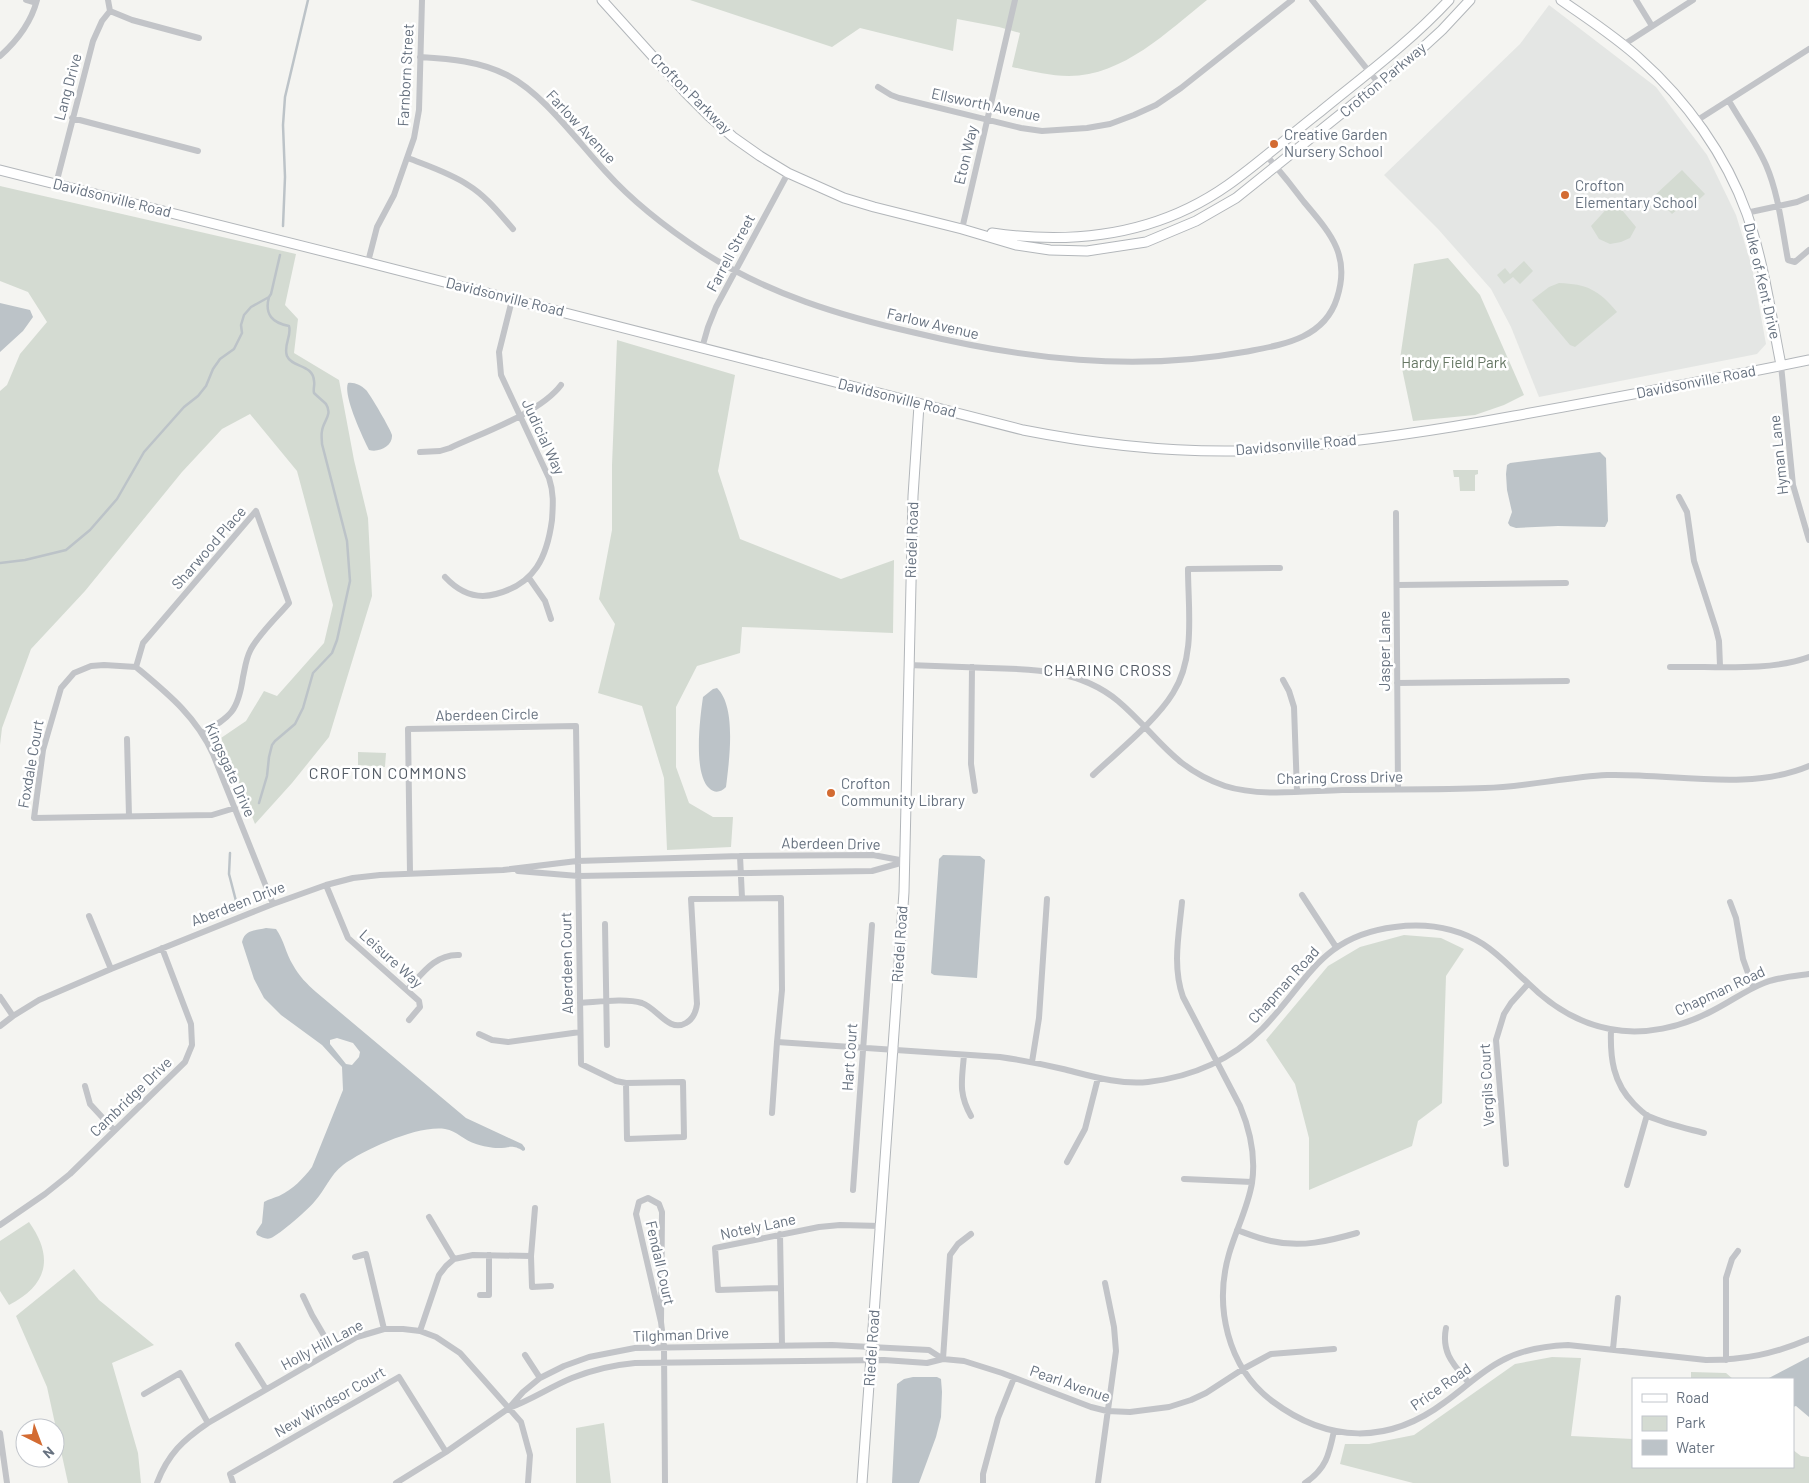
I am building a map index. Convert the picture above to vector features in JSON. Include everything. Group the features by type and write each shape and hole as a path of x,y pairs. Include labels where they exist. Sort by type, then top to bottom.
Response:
{"street":[{"path":"0,56 24,31 37,2 26,0"},
{"path":"108,0 110,11 132,20 199,38"},
{"name":"Farnborn Street","path":"368,262 378,227 394,195 414,138 419,110 422,0"},
{"name":"Crofton Parkway","path":"602,0 709,116 754,152 788,172 844,198 1016,245 1050,250 1087,251 1146,242 1196,222 1236,198 1379,84 1442,30 1470,0"},
{"name":"Eton Way","path":"962,229 1015,0"},
{"name":"Ellsworth Avenue","path":"878,87 899,98 1021,128 1062,131 1110,124 1134,116 1156,105 1181,88 1292,0"},
{"path":"1312,0 1379,84"},
{"name":"Crofton Parkway","path":"962,229 1018,237 1087,238 1115,234 1142,227 1190,208 1227,186 1370,72 1408,40 1449,0"},
{"name":"Duke of Kent Drive","path":"1561,0 1623,45 1659,77 1696,121 1716,149 1746,213 1763,275 1781,365"},
{"path":"1636,0 1652,26"},
{"path":"1623,45 1694,0"},
{"name":"Lang Drive","path":"56,184 92,41 102,21 110,11"},
{"path":"1696,121 1809,49"},
{"name":"Farlow Avenue","path":"420,58 454,59 474,62 509,76 543,103 623,190 650,214 696,248 735,271 797,300 823,309 968,346 1025,355 1077,360 1156,361 1224,355 1288,344 1316,328 1331,312 1339,294 1342,270 1338,251 1330,234 1266,155"},
{"path":"1729,101 1759,150 1766,166 1778,206 1788,260 1795,262 1809,250"},
{"path":"72,118 198,151"},
{"path":"408,158 452,176 468,185 487,200 513,229"},
{"name":"Davidsonville Road","path":"0,170 368,262 919,405 1068,439 1159,449 1240,451 1320,444 1428,431 1654,391 1809,360"},
{"name":"Farrell Street","path":"702,348 711,317 788,172"},
{"path":"1746,213 1797,202 1809,197"},
{"name":"Judicial Way","path":"445,577 459,590 476,596 486,596 507,591 529,578 542,559 549,540 554,498 549,478 506,387 499,364 499,352 512,300"},
{"name":"Hyman Lane","path":"1781,365 1793,484 1809,540"},
{"path":"420,452 445,450 520,415 547,400 561,385"},
{"name":"Riedel Road","path":"862,1483 905,861 913,496 919,405"},
{"path":"1679,497 1688,512 1696,568 1719,641 1720,666"},
{"name":"Sharwood Place","path":"136,667 143,643 256,511 289,603 250,650 246,661 240,697 236,706 222,722 202,733"},
{"name":"Jasper Lane","path":"1396,513 1398,789"},
{"path":"1093,775 1144,727 1174,693 1185,664 1189,635 1188,569 1280,568"},
{"path":"529,578 545,601 551,619"},
{"path":"1397,585 1566,583"},
{"path":"1670,667 1776,666 1809,657"},
{"name":"Charing Cross Drive","path":"908,665 1034,669 1057,672 1074,677 1106,692 1120,702 1165,750 1181,764 1211,781 1242,790 1297,792 1487,788 1610,775 1747,780 1784,775 1809,766"},
{"name":"Foxdale Court","path":"136,667 91,666 74,673 61,688 43,750 34,818 212,814 235,808"},
{"name":"Kingsgate Drive","path":"136,667 184,710 202,733 213,754 273,904"},
{"path":"972,667 971,764 975,791"},
{"path":"1283,680 1294,707 1297,792"},
{"path":"1397,683 1567,681"},
{"name":"Aberdeen Circle","path":"410,873 408,729 576,726 578,861"},
{"path":"127,740 129,816"},
{"name":"Aberdeen Drive","path":"0,1026 39,1000 162,948 326,885 380,875 503,870 578,861 740,856 873,855 905,861"},
{"path":"740,856 742,898"},
{"name":"Aberdeen Court","path":"578,861 581,1064 616,1081 626,1083"},
{"name":"Aberdeen Drive","path":"503,870 578,876 872,871 905,861"},
{"name":"Leisure Way","path":"326,885 348,938 421,1004 409,1020"},
{"path":"1302,896 1336,947"},
{"path":"580,1003 643,1004 675,1026 684,1024 694,1016 697,1004 691,899 781,898 782,990 772,1113"},
{"path":"1032,1062 1039,1018 1047,899"},
{"name":"Price Road","path":"1182,902 1176,964 1183,997 1218,1062 1246,1121 1252,1149 1252,1182 1249,1198 1224,1271 1222,1295 1224,1320 1230,1342 1243,1369 1268,1398 1282,1408 1298,1419 1334,1431 1360,1434 1406,1425 1446,1402 1469,1383 1504,1359 1524,1351 1546,1346 1568,1345 1706,1360 1726,1360 1768,1354 1809,1339"},
{"path":"1730,902 1736,918 1743,959 1753,987"},
{"path":"88,916 111,969"},
{"path":"605,924 608,1045"},
{"name":"Hart Court","path":"854,1190 872,925"},
{"name":"Chapman Road","path":"777,1042 1000,1057 1032,1062 1125,1083 1147,1082 1190,1074 1218,1062 1261,1030 1278,1012 1317,963 1336,947 1373,931 1409,925 1446,929 1468,936 1485,945 1499,956 1528,984 1560,1010 1611,1030 1628,1032 1650,1031 1677,1025 1714,1011 1753,987 1782,977 1809,974"},
{"name":"Cambridge Drive","path":"0,1225 57,1184 185,1062 192,1045 192,1024 162,948"},
{"path":"407,990 441,957 449,954 459,955"},
{"name":"Vergils Court","path":"1506,1164 1496,1040 1504,1014 1528,984"},
{"path":"0,997 13,1016"},
{"path":"1611,1030 1610,1050 1614,1074 1628,1098 1647,1115 1663,1122 1704,1133"},
{"path":"479,1034 492,1040 508,1042 580,1032"},
{"path":"964,1054 962,1097 971,1116"},
{"path":"1067,1162 1085,1129 1098,1078"},
{"path":"683,1082 684,1137 627,1139 626,1083 683,1082"},
{"path":"85,1086 95,1110 114,1130"},
{"path":"1627,1185 1647,1115"},
{"path":"1184,1179 1252,1182"},
{"name":"Fendall Court","path":"661,1322 662,1212 659,1204 648,1198 639,1202 636,1214 661,1322 664,1347 665,1483"},
{"path":"534,1208 531,1256 532,1287 551,1286"},
{"path":"430,1217 454,1259"},
{"name":"Notely Lane","path":"781,1288 718,1290 715,1248 819,1226 881,1226"},
{"path":"1237,1230 1271,1242 1289,1244 1319,1243 1357,1233"},
{"path":"780,1234 782,1345"},
{"path":"943,1359 950,1255 958,1244 971,1234"},
{"path":"1726,1360 1726,1278 1732,1259 1738,1251"},
{"path":"355,1257 366,1254 384,1329"},
{"path":"420,1331 439,1275 454,1259 473,1254 531,1256"},
{"path":"480,1295 489,1295 489,1255"},
{"path":"1098,1483 1116,1351 1116,1339 1105,1283"},
{"path":"303,1296 332,1350"},
{"path":"1613,1349 1618,1298"},
{"path":"1446,1328 1445,1348 1449,1357 1469,1383"},
{"name":"Holly Hill Lane","path":"157,1483 166,1463 176,1449 188,1437 208,1423 332,1350 357,1337 384,1329 420,1331 436,1337 460,1353 521,1422 530,1455 528,1483"},
{"path":"238,1345 266,1389"},
{"name":"Tilghman Drive","path":"509,1408 523,1392 540,1378 564,1366 588,1356 635,1348 832,1345 872,1348"},
{"name":"Pearl Avenue","path":"872,1348 929,1350 943,1359"},
{"name":"Pearl Avenue","path":"871,1361 927,1363 943,1359 964,1361 1073,1401 1107,1411 1130,1412 1169,1407 1190,1400 1206,1393 1243,1369 1271,1354 1334,1349"},
{"path":"525,1355 540,1378"},
{"name":"Tilghman Drive","path":"396,1483 446,1452 509,1408 593,1370 618,1365 664,1363 871,1361"},
{"path":"144,1394 180,1374 208,1423"},
{"name":"New Windsor Court","path":"233,1483 230,1474 399,1377 446,1452"},
{"path":"984,1483 983,1474 998,1418 1014,1378"},
{"path":"1305,1483 1318,1472 1328,1458 1334,1431"},
{"path":"0,1433 4,1481"}],"shaded area":[{"name":"Crofton Elementary School","path":"1549,5 1656,87 1707,155 1736,215 1752,267 1766,344 1757,354 1539,397 1511,327 1491,289 1438,229 1384,175 1520,44"}],"green space":[{"path":"690,0 1207,0 1144,50 1126,60 1089,74 1062,76 1012,67 1020,33 999,27 957,19 953,51 860,28 832,47"},
{"path":"1682,170 1705,194 1688,210 1683,205 1672,214 1654,196"},
{"path":"0,186 296,254 285,305 298,319 294,353 339,380 354,460 368,518 372,596 329,737 292,783 255,824 221,738 246,721 264,691 277,696 324,643 333,605 297,471 250,414 222,429 182,472 85,591 31,649 2,728 0,745 0,391 7,385 20,354 47,322 28,292 0,281"},
{"path":"1611,204 1617,204 1636,227 1630,238 1610,244 1599,239 1591,226"},
{"name":"Hardy Field Park","path":"1448,258 1480,295 1524,395 1504,405 1475,415 1413,421 1400,359 1414,264"},
{"path":"1524,261 1533,271 1520,284 1513,277 1504,284 1497,275 1505,268 1510,274"},
{"path":"1559,283 1585,287 1598,293 1617,312 1575,347 1570,345 1532,300 1549,287"},
{"path":"617,340 735,375 718,471 740,539 841,579 894,560 893,633 742,627 740,653 697,666 676,707 676,767 689,803 713,817 733,817 731,847 667,850 664,778 642,706 598,693 615,624 599,599 612,530 612,465"},
{"path":"1453,470 1478,470 1478,474 1475,475 1475,491 1460,491 1459,477 1454,477"},
{"path":"358,752 386,753 385,767 358,765"},
{"path":"1404,935 1441,938 1464,949 1446,976 1442,1103 1418,1121 1412,1146 1309,1190 1309,1138 1295,1084 1266,1040 1328,966 1360,947"},
{"path":"29,1222 42,1247 43,1269 32,1289 9,1305 0,1291 0,1241"},
{"path":"74,1269 99,1300 154,1345 112,1363 138,1453 141,1483 68,1483 65,1468 65,1418 54,1418 47,1387 16,1316"},
{"path":"1552,1357 1581,1358 1571,1436 1632,1439 1632,1468 1794,1468 1794,1451 1801,1456 1809,1457 1809,1483 1413,1483 1340,1464 1345,1444 1369,1444 1414,1435 1515,1364"},
{"path":"1691,1372 1726,1373 1732,1378 1691,1378"},
{"path":"604,1423 611,1483 576,1483 576,1428"}],"water":[{"path":"0,303 30,310 33,317 23,331 0,352"},
{"path":"348,383 357,384 362,387 372,398 392,435 392,439 385,448 369,450 350,405 347,389"},
{"path":"1600,452 1606,458 1608,521 1605,527 1558,526 1516,528 1510,526 1508,523 1512,512 1507,490 1507,465 1510,463"},
{"path":"717,688 727,708 730,735 726,787 716,792 711,790 704,781 699,758 699,745 703,697"},
{"path":"943,855 980,856 985,860 977,978 934,975 931,973 939,859"},
{"path":"266,928 276,929 295,969 303,980 316,992 466,1118 522,1144 525,1150 513,1147 496,1148 472,1143 445,1129 407,1134 364,1152 343,1165 335,1173 319,1197 275,1236 267,1239 257,1235 256,1232 262,1223 264,1202 289,1190 312,1167 343,1090 342,1067 322,1045 281,1015 264,998 254,979 242,942 248,933","holes":["337,1038 353,1043 360,1052 359,1057 352,1065 346,1064 330,1044 330,1040"]},
{"path":"1809,1357 1809,1417 1796,1406 1794,1407 1794,1378 1769,1378"},
{"path":"937,1377 941,1379 941,1417 936,1437 919,1483 892,1483 897,1384 904,1379"}],"waterway":[{"path":"283,226 285,177 283,125 285,97 308,0"},
{"path":"0,563 25,560 66,550 90,530 117,499 144,452 184,407 198,396 206,386 213,369 220,359 234,349 242,333 241,325 244,315 251,307 271,294 280,255"},
{"path":"259,803 267,776 272,745 295,724 303,708 313,673 332,653 337,640 350,581 347,541 322,444 322,433 328,415 328,408 314,393 314,381 310,372 293,363 287,356 286,348 290,330 289,326 278,323 271,317 268,309 269,297"},
{"path":"230,853 229,874 236,901"}],"place":[{"name":"Creative Garden Nursery School","path":"1274,144"},
{"name":"Crofton Elementary School","path":"1565,195"},
{"name":"Crofton Community Library","path":"831,793"}],"district":[{"name":"CHARING CROSS","path":"1108,670"},
{"name":"CROFTON COMMONS","path":"388,773"}]}
